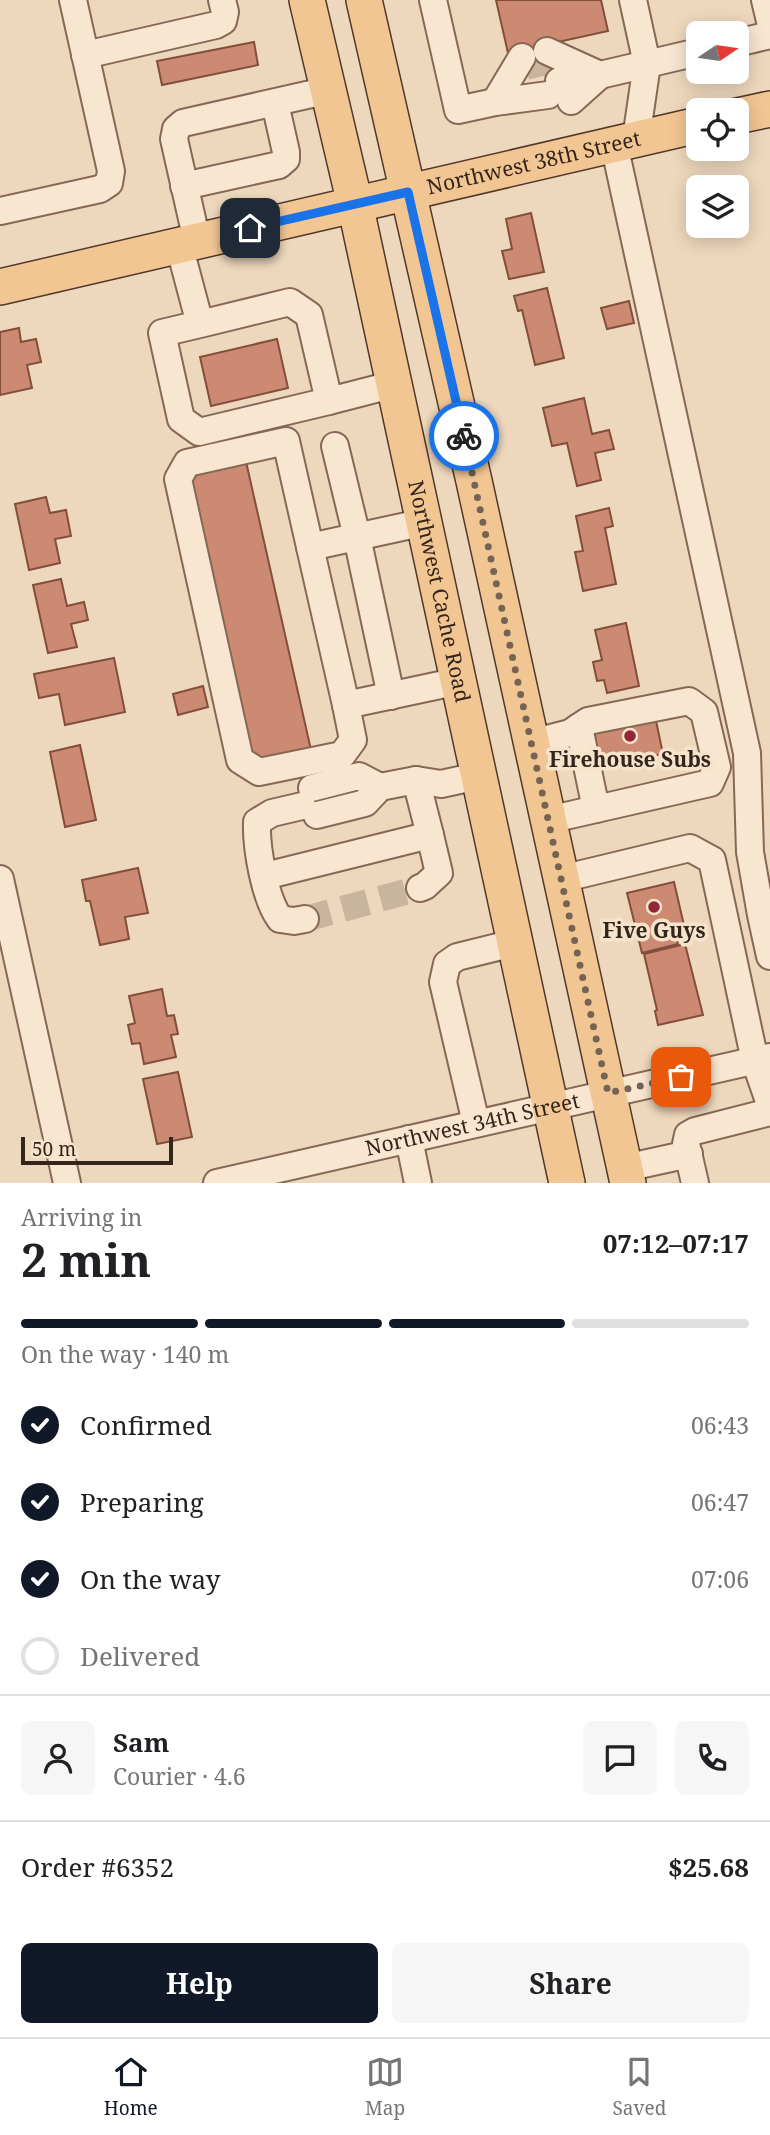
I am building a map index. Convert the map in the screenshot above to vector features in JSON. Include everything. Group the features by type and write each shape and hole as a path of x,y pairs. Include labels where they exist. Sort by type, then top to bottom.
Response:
{"main road":[{"name":"Northwest Cache Road","path":"307,0 395,384 567,1183"},
{"path":"364,0 626,1176"},
{"path":"749,113 770,109"},
{"name":"Northwest 38th Street","path":"0,287 686,128"}],"street":[{"path":"0,211 100,189 109,183 111,171 73,0"},
{"path":"85,55 216,25 223,21 225,12 222,0"},
{"path":"433,0 458,110 495,102 548,79 600,75 686,55"},
{"path":"633,0 648,64 625,141 747,753 750,852 770,956"},
{"path":"765,0 770,21"},
{"path":"749,40 770,35"},
{"path":"495,102 548,79 600,75"},
{"path":"200,324 188,243 184,186 174,139 176,129 183,123 329,90"},
{"path":"184,186 279,165 286,159 275,103"},
{"path":"329,401 309,315 290,302 162,333 181,419 199,432 329,401 395,384"},
{"path":"286,441 310,547 353,740 342,755 259,772 240,760 178,479 187,463 286,441"},
{"path":"335,446 391,696"},
{"path":"310,547 425,522"},
{"path":"346,705 458,681"},
{"path":"531,743 570,733 587,722 689,701 704,712 717,767 710,783 548,820"},
{"path":"579,727 596,809"},
{"path":"305,919 280,919 272,909 257,841 257,822 272,813 284,794 308,803 359,776 380,787 416,780 441,784 478,776"},
{"path":"416,780 439,873 420,888"},
{"path":"265,876 430,835"},
{"path":"561,879 690,848 712,860 762,1059 770,1104"},
{"path":"0,879 67,1183"},
{"path":"476,1123 443,982 447,964 457,957 514,943"},
{"name":"Northwest 34th Street","path":"217,1183 305,1173 408,1139 762,1059"},
{"path":"695,1183 686,1144 688,1135 770,1112"},
{"path":"408,1139 418,1183"},
{"path":"626,1176 688,1154"}],"building":[{"path":"496,0 601,0 608,31 508,53"},
{"path":"254,42 258,65 162,85 157,61"},
{"path":"531,213 544,272 509,279 502,251 512,249 506,219"},
{"path":"547,288 564,358 535,365 522,310 518,311 514,296"},
{"path":"629,301 634,323 607,329 601,308"},
{"path":"19,328 21,342 36,339 41,362 27,365 32,388 0,395 0,332"},
{"path":"277,339 288,388 211,406 200,357"},
{"path":"584,398 592,434 609,430 614,449 595,453 601,480 577,486 567,443 552,446 543,408"},
{"path":"245,457 311,750 265,761 247,752 188,481 200,466"},
{"path":"46,497 50,513 66,510 71,536 55,539 60,563 29,570 15,504"},
{"path":"609,508 613,526 605,528 616,584 583,591 575,552 583,551 576,516"},
{"path":"61,579 67,606 84,602 88,620 71,624 77,647 48,653 33,585"},
{"path":"626,623 639,686 607,693 604,680 597,681 593,662 602,660 595,630"},
{"path":"114,658 125,712 65,725 59,694 39,698 34,674"},
{"path":"203,686 208,707 178,715 173,694"},
{"path":"655,716 663,754 598,767 590,729"},
{"path":"80,745 96,820 65,827 50,752"},
{"path":"138,868 148,913 125,917 129,939 100,945 90,901 86,901 82,880"},
{"path":"674,882 686,934 676,936 678,944 642,953 627,893"},
{"path":"685,944 703,1015 658,1025 644,954"},
{"path":"162,989 167,1016 174,1015 178,1034 171,1035 176,1057 144,1064 140,1043 132,1044 128,1025 135,1023 129,996"},
{"path":"178,1072 192,1137 157,1144 143,1079"}],"tunnel":[{"path":"526,67 550,61"},
{"path":"305,919 420,888"}],"way so far":[{"path":"464,436 608,1093 681,1077"}],"place":[{"name":"Firehouse Subs","path":"630,736"},
{"name":"Five Guys","path":"654,907"}],"route":[{"path":"250,228 408,192 464,436"}]}
